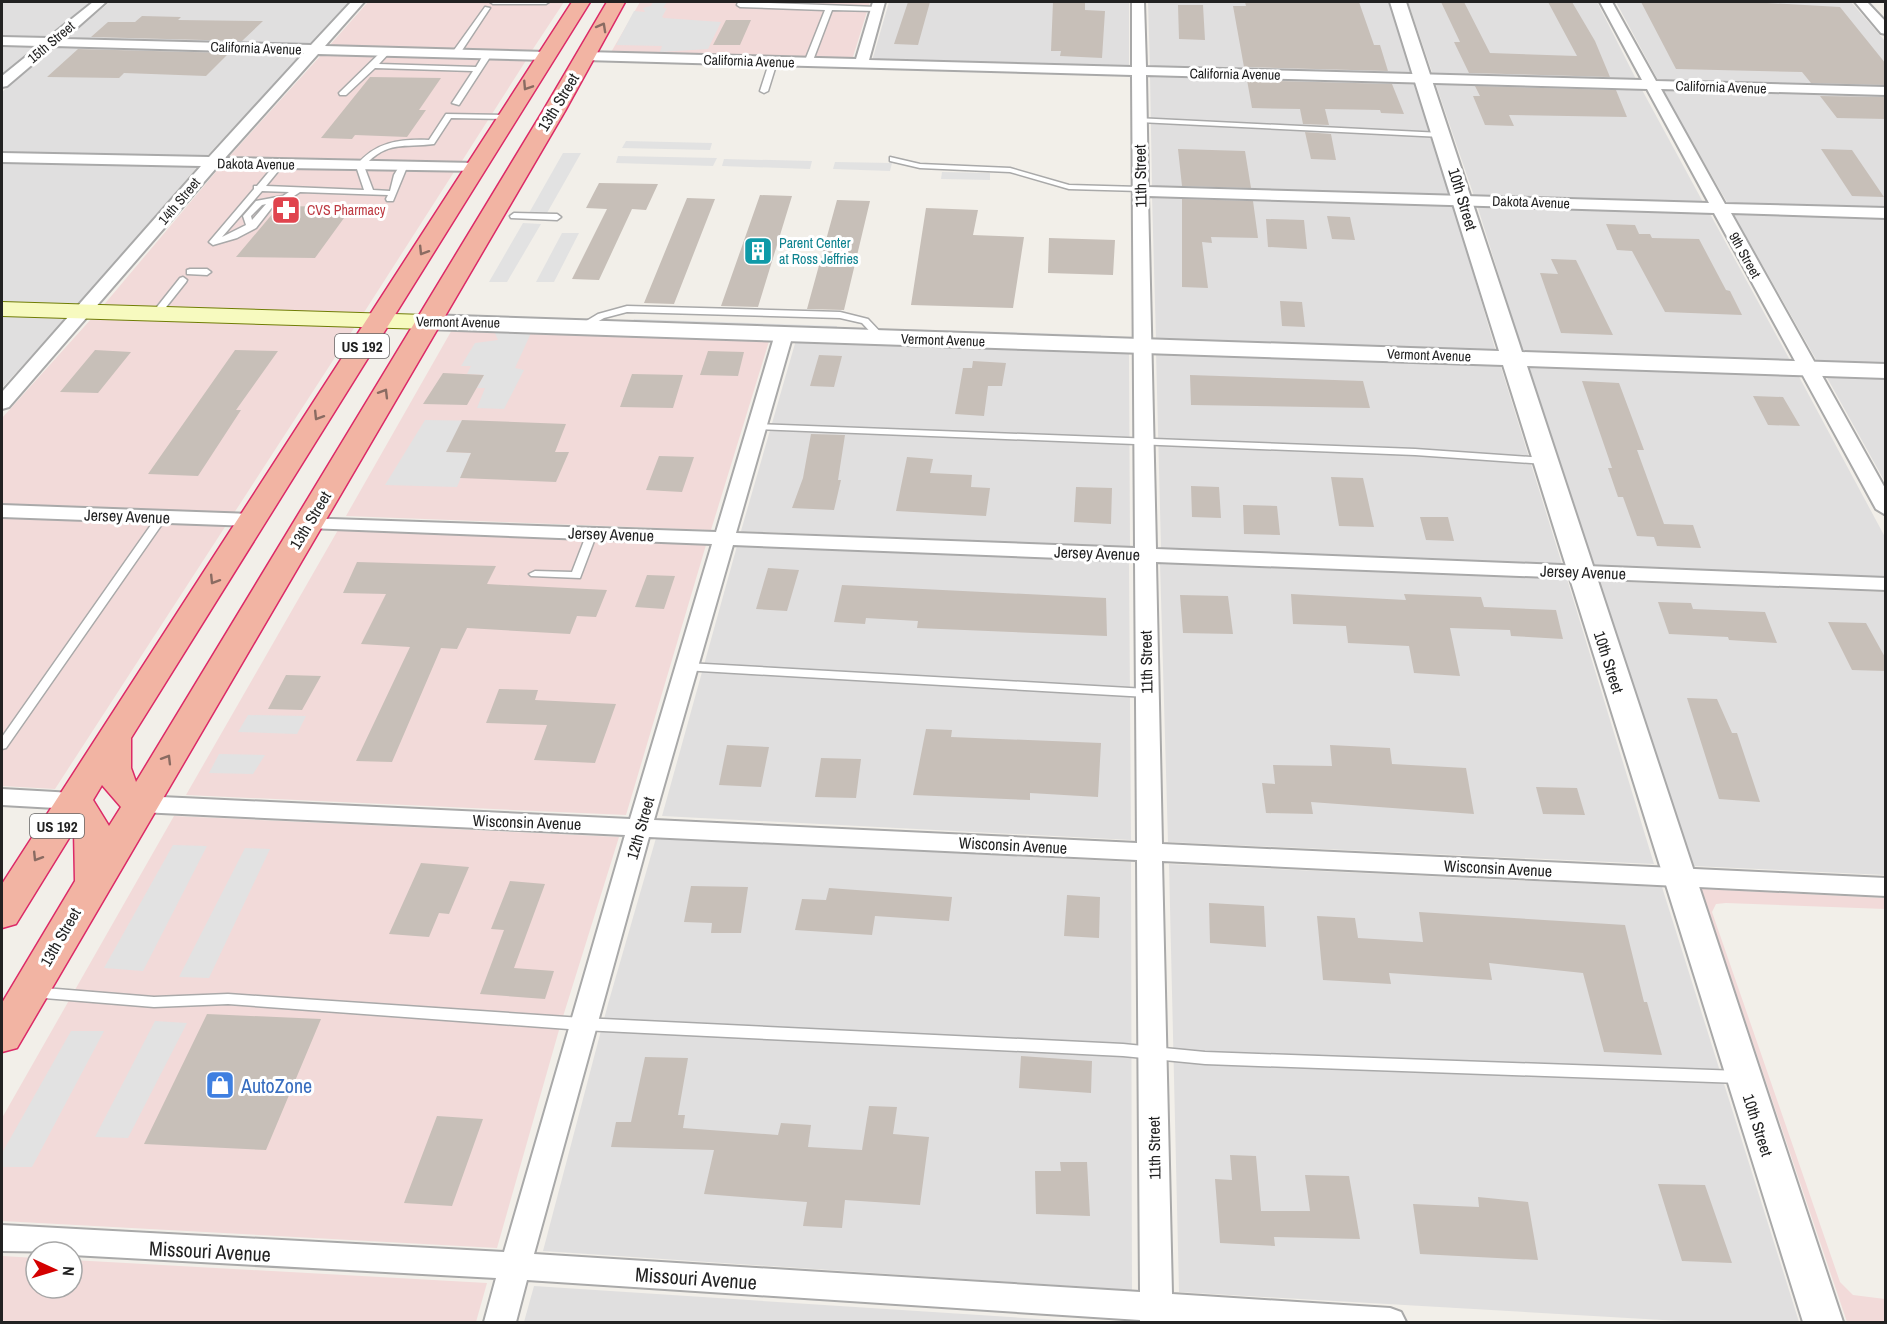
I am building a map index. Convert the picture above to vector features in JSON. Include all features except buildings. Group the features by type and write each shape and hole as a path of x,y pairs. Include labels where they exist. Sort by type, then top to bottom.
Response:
{"highway":[{"name":"13th Street","path":"2,1037 426,322 505,210 517,170 554,111 616,2"},
{"name":"13th Street","path":"2,914 578,7"},
{"path":"578,7 586,19 571,45 573,49 585,56"},
{"path":"547,56 561,65 543,100 554,111"},
{"path":"490,143 497,162 517,170"},
{"path":"475,168 492,181 505,210"},
{"path":"114,737 112,773 121,790 140,804"},
{"path":"73,801 88,816 96,835 93,881"}],"main road":[{"name":"Vermont Avenue","path":"2,309 426,322"}],"street":[{"name":"15th Street","path":"2,83 100,2"},
{"name":"14th Street","path":"2,403 212,163 358,2"},
{"name":"11th Street","path":"1138,2 1156,1316"},
{"name":"10th Street","path":"1398,2 1464,200 1677,876 1823,1323"},
{"name":"9th Street","path":"1606,2 1886,509"},
{"path":"1861,2 1886,30"},
{"path":"861,64 878,5"},
{"name":"California Avenue","path":"2,41 547,56"},
{"name":"California Avenue","path":"585,56 1886,91"},
{"name":"Dakota Avenue","path":"2,157 475,168"},
{"name":"Dakota Avenue","path":"1141,190 1886,213"},
{"name":"Vermont Avenue","path":"426,322 1886,371"},
{"name":"12th Street","path":"500,1323 582,1024 784,333"},
{"name":"Jersey Avenue","path":"2,512 252,520"},
{"name":"Jersey Avenue","path":"308,522 1886,584"},
{"path":"2,797 73,801"},
{"name":"Wisconsin Avenue","path":"140,804 641,826 1886,887"},
{"name":"Missouri Avenue","path":"2,1238 516,1266 1156,1316 1390,1323"}],"lane":[{"path":"493,2 546,2"},
{"path":"741,2 740,5 829,8 878,5"},
{"path":"808,63 829,8"},
{"path":"456,53 487,9"},
{"path":"344,93 360,75 375,66 387,51"},
{"path":"456,103 488,54"},
{"path":"764,91 773,62"},
{"path":"375,66 478,69"},
{"path":"369,191 360,166 368,155 396,141 431,142 449,116 507,117"},
{"path":"1139,120 1442,135"},
{"path":"893,159 920,166 1010,170 1069,187 1141,190"},
{"path":"280,164 257,188 213,242 232,238 254,225 274,200 285,198 300,189"},
{"path":"257,188 369,191 389,196 396,190 395,179 403,166"},
{"path":"505,210 557,217"},
{"path":"190,272 207,272"},
{"path":"156,314 183,280"},
{"path":"583,326 601,316 627,309 840,315 865,321 881,338"},
{"path":"757,427 1144,440 1415,452 1545,461"},
{"path":"2,745 162,517"},
{"path":"535,574 576,576 592,533"},
{"path":"687,667 1147,693"},
{"path":"28,992 154,1002 228,999 582,1024 1123,1050 1152,1055 1743,1077"}],"shaded area":[{"path":"2,2 91,2 45,39 2,38"},
{"path":"110,2 349,2 309,46 65,39"},
{"path":"368,2 564,2 531,52 329,46"},
{"path":"640,2 870,2 852,60 610,54"},
{"path":"653,2 667,2 663,8 667,8 662,17 664,18 721,22 708,49 660,52 662,46 616,45 634,11 645,12 643,8 651,6"},
{"path":"889,2 1129,2 1129,68 872,61"},
{"path":"1148,2 1389,2 1412,75 1150,68"},
{"path":"1408,2 1597,2 1637,81 1433,75"},
{"path":"1616,2 1851,2 1885,41 1885,88 1659,82"},
{"path":"2,44 38,45 2,75"},
{"path":"57,46 304,52 205,158 2,153 2,92"},
{"path":"323,53 527,59 460,164 227,159"},
{"path":"1150,75 1414,81 1451,196 1152,187"},
{"path":"1435,82 1641,88 1704,204 1474,196"},
{"path":"1662,89 1885,95 1885,209 1728,204"},
{"path":"626,141 712,143 710,150 622,148"},
{"path":"563,153 581,153 547,213 529,213"},
{"path":"618,156 717,158 713,166 616,163"},
{"path":"724,159 812,161 810,169 722,166"},
{"path":"2,161 198,166 77,306 2,303"},
{"path":"835,162 892,163 890,171 833,169"},
{"path":"220,167 454,172 363,314 102,307"},
{"path":"942,172 990,173 990,180 941,179"},
{"path":"1152,196 1453,204 1496,352 1156,340"},
{"path":"1477,205 1709,212 1791,362 1523,353"},
{"path":"1733,213 1885,218 1885,365 1818,363"},
{"path":"523,223 541,224 507,282 489,282"},
{"path":"562,233 579,233 554,282 536,282"},
{"path":"2,314 67,317 2,388"},
{"path":"92,318 356,325 55,789 2,786 2,418"},
{"path":"634,319 837,326 836,330 632,323"},
{"path":"453,328 770,338 711,530 346,516"},
{"path":"899,329 1101,335 1101,339 898,333"},
{"path":"494,331 531,333 515,368 524,370 504,409 477,408 485,388 477,388 484,375 467,374 471,366 461,366 475,343 498,340"},
{"path":"796,340 1129,351 1130,547 741,531"},
{"path":"1156,352 1500,364 1562,564 1161,548"},
{"path":"1527,364 1797,373 1885,537 1885,577 1594,565"},
{"path":"1825,374 1885,376 1885,482"},
{"path":"425,420 488,421 446,452 471,453 457,487 385,485"},
{"path":"338,530 706,545 626,815 186,795"},
{"path":"737,546 1129,562 1131,840 662,816"},
{"path":"1160,563 1567,579 1654,864 1168,842"},
{"path":"1599,581 1885,592 1885,875 1693,866"},
{"path":"248,715 306,716 297,734 238,732"},
{"path":"219,754 265,755 253,774 209,773"},
{"path":"174,816 619,837 561,1023 497,1248 2,1221 2,1118"},
{"path":"656,838 1131,862 1132,1290 543,1251 608,1004"},
{"path":"173,845 207,846 143,971 104,968"},
{"path":"245,848 270,849 209,978 179,977"},
{"path":"1169,864 1662,887 1799,1322 1697,1322 1179,1292"},
{"path":"1701,889 1885,898 1885,909 1726,903 1716,904 1712,912 1840,1282 1853,1295 1885,1299 1885,1322 1847,1322"},
{"path":"155,1021 187,1023 128,1138 95,1137"},
{"path":"71,1031 104,1031 32,1167 2,1167 2,1153"},
{"path":"2,1256 24,1257 24,1300 84,1300 84,1261 487,1283 476,1322 2,1322"},
{"path":"534,1286 1085,1322 524,1322"}],"place":[{"name":"CVS Pharmacy","path":"286,210"},
{"name":"Parent Center at Ross Jeffries","path":"758,251"},
{"name":"AutoZone","path":"220,1085"}]}
